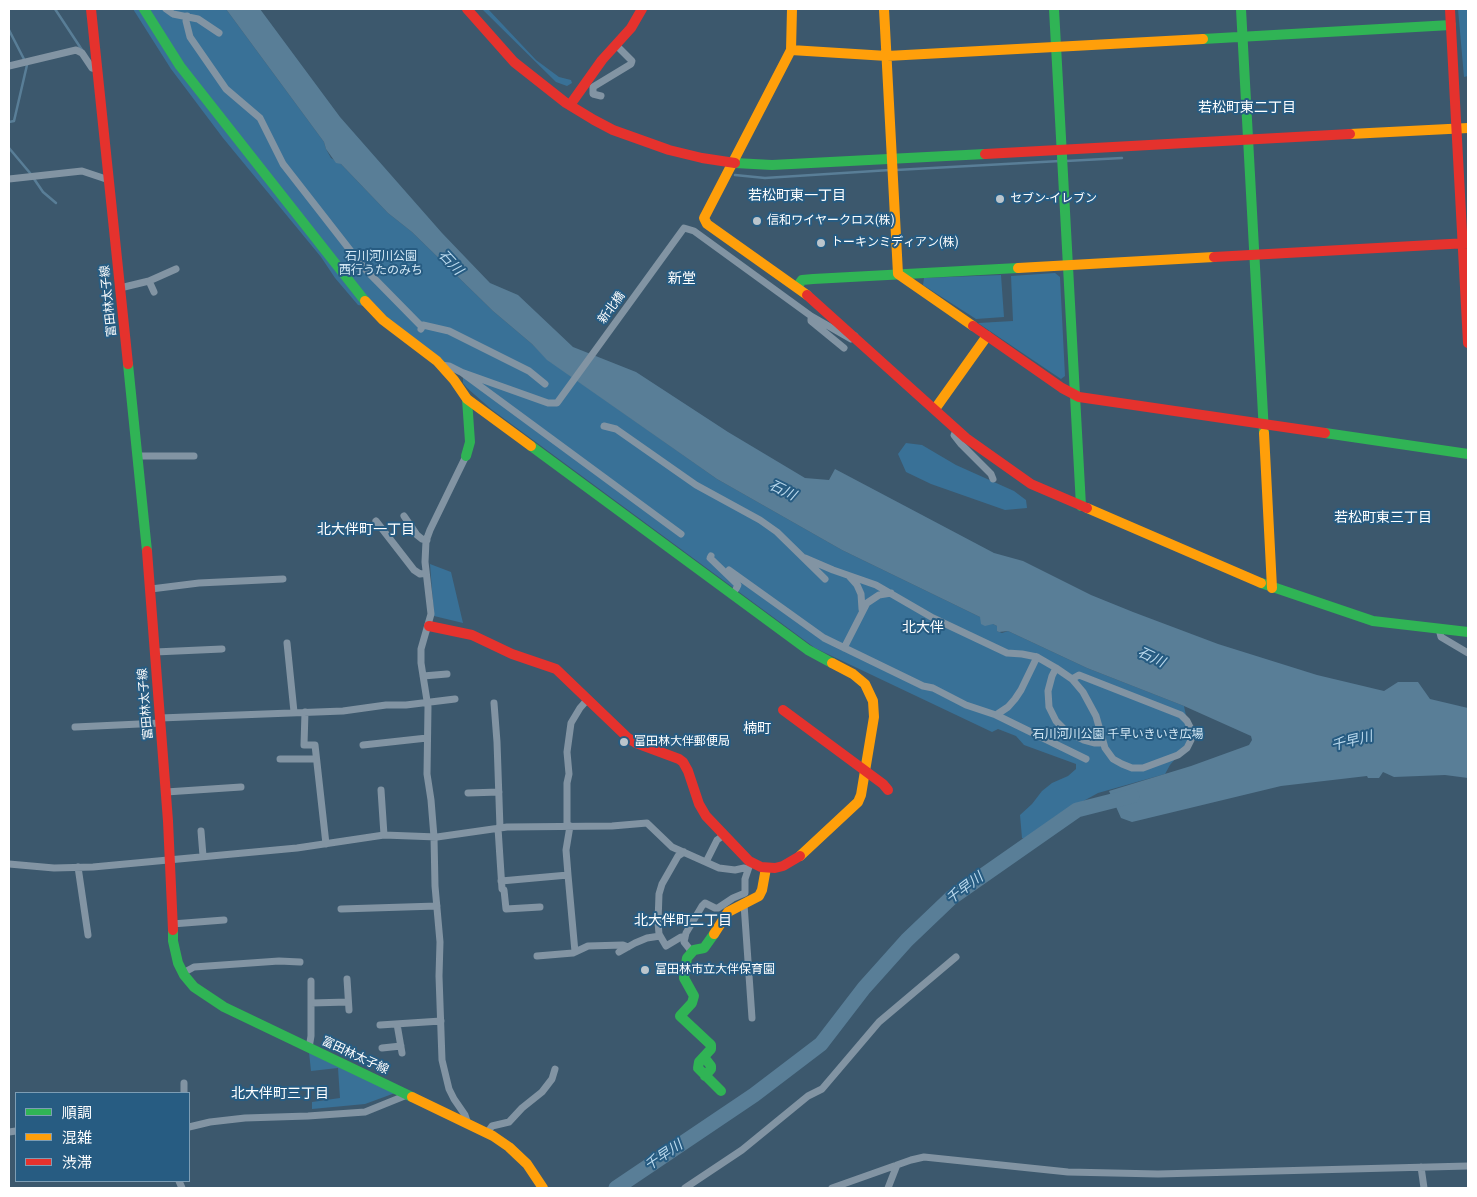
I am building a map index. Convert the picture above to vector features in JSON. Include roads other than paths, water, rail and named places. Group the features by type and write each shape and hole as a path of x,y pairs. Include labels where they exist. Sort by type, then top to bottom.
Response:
{"street":[{"name":"富田林太子線","path":"91,9 151,589 166,792 174,948 183,973 194,987 215,1002 487,1133 505,1144 522,1159 532,1170 543,1188"},
{"path":"9,864 54,868 93,867 326,844 384,835 434,837 499,828 612,826 647,822 666,843 706,862 726,869 750,866 775,868 791,864 849,812 858,802 861,795 865,771 874,709 869,692 859,679 808,650 467,400 441,365 383,320 359,294 180,66 144,9"},
{"path":"166,9 173,14 187,16 207,24 219,33"},
{"path":"467,9 514,62 570,105 594,120 640,140 702,158 732,162 772,165 1468,128"},
{"path":"570,105 591,74 632,28 642,9"},
{"path":"792,9 791,50 706,212 705,221 813,299 957,429 1031,484 1272,588 1373,621 1468,632"},
{"path":"884,9 899,274"},
{"path":"1054,9 1081,506"},
{"path":"1241,9 1272,588"},
{"path":"1450,9 1466,244 1468,343"},
{"path":"187,16 186,21 190,37 226,88 260,118 276,152 289,171 364,268 421,328 423,326 437,327 450,331 529,371 545,384"},
{"path":"791,50 887,56 1451,25"},
{"path":"601,96 593,94 593,87 631,64 632,61 616,45"},
{"path":"9,66 76,50 82,53 92,68 97,68"},
{"path":"9,179 82,172 109,180"},
{"name":"新北橋","path":"461,372 548,403 557,403 684,228 694,231 811,316"},
{"path":"797,287 802,280 813,279 1466,244"},
{"path":"120,288 149,281 176,269"},
{"path":"899,274 1062,388 1079,397 1468,454"},
{"path":"149,281 154,292"},
{"path":"811,316 851,339 855,336"},
{"path":"811,316 811,321 844,348"},
{"path":"935,410 987,336"},
{"path":"441,365 449,366 461,372 681,534"},
{"path":"467,400 470,442 466,456 427,540 426,574 430,606 428,626 421,649 427,702 427,774 434,837 434,886 440,942 443,1069 454,1099 465,1115 468,1124"},
{"path":"604,426 616,429 696,485 760,520 777,532 825,579"},
{"path":"957,429 954,435 991,474 993,479"},
{"path":"137,456 194,456"},
{"path":"404,516 417,535 427,540"},
{"path":"376,521 414,570 420,574 426,574"},
{"path":"712,556 710,558 738,585 736,589"},
{"path":"805,558 876,584 933,618 1006,653 1037,657 1056,668 1072,679 1083,692 1093,710 1103,743 1117,762 1132,768 1143,768 1178,755 1187,748 1191,740 1191,729 1188,721 1171,711 1079,675 1072,679"},
{"path":"729,570 824,638 922,686 933,688 966,705 996,715 1086,759"},
{"path":"850,576 861,594 862,612"},
{"path":"151,589 198,583 283,579"},
{"path":"844,648 867,603 879,595 891,593"},
{"path":"428,626 472,635 512,654 556,669 628,738 636,743 679,759 688,771 700,808 750,866"},
{"path":"1439,628 1441,637 1468,653"},
{"path":"286,643 294,712"},
{"path":"155,652 222,649"},
{"path":"996,715 1008,707 1015,699 1037,657"},
{"path":"1056,668 1048,692 1049,707 1056,721 1066,731 1084,740 1103,743"},
{"path":"423,676 447,674"},
{"path":"75,727 294,712 343,711 386,704 455,699"},
{"path":"575,952 566,850 569,826 567,752 570,723 587,700"},
{"path":"494,703 501,881 506,909 540,907"},
{"path":"783,710 888,790"},
{"path":"305,712 304,745 315,744 326,844"},
{"path":"363,745 428,738"},
{"path":"280,760 316,759"},
{"path":"166,792 241,787"},
{"path":"381,790 384,835"},
{"path":"468,793 499,792"},
{"path":"201,831 203,856"},
{"path":"706,862 717,840 724,835"},
{"path":"684,852 678,856 662,884 659,894 658,922 660,936 666,946 682,937 685,938"},
{"path":"692,952 684,942 686,933 704,903 718,908 745,893 745,880 750,866"},
{"path":"78,867 88,935"},
{"path":"721,1090 698,1068 699,1062 711,1050 711,1045 680,1016 692,1003 694,996 684,978 687,958 692,952 704,948 728,912 759,896 766,868"},
{"path":"501,881 568,875"},
{"path":"744,904 752,1018"},
{"path":"341,909 437,906"},
{"path":"172,924 224,920"},
{"path":"619,952 647,938 660,936"},
{"path":"537,956 575,952 588,946 623,945 628,947"},
{"path":"685,1188 742,1150 808,1096 822,1089 879,1022 956,957"},
{"path":"183,973 194,967 279,961 300,962"},
{"path":"347,979 349,1010"},
{"path":"309,1048 311,1036 311,981"},
{"path":"311,1003 348,1002"},
{"path":"380,1025 441,1021"},
{"path":"382,1048 402,1050 397,1024"},
{"path":"487,1133 492,1126 509,1122 527,1103 542,1092 552,1080 555,1069"},
{"path":"184,1083 184,1092"},
{"path":"190,1127 210,1122 245,1118 365,1112 408,1095"},
{"path":"832,1188 897,1164 924,1157 1068,1172 1158,1174 1468,1166"},
{"path":"888,1188 897,1164"},
{"path":"1421,1167 1424,1188"}],"water":[{"name":"石川","path":"226,9 260,9 340,117 442,233 490,283 518,295 573,347 636,372 728,432 805,478 829,480 835,469 994,553 1023,561 1091,595 1133,612 1218,644 1317,675 1384,691 1398,682 1418,682 1430,699 1468,708 1468,778 1445,775 1394,777 1383,772 1379,778 1368,778 1367,776 1281,786 1132,822 1121,818 1109,791 1191,766 1249,745 1252,740 1251,736 1184,706 1087,668 1008,631 999,632 997,631 997,626 993,624 985,626 981,624 980,617 842,550 717,479 547,360 532,344 493,311 412,232 388,213 341,164 336,163 326,149 324,142"}],"waterway":[{"path":"55,9 82,50"},
{"path":"9,30 27,65 14,121 9,122"},
{"path":"9,148 43,192 56,203"},
{"path":"1066,161 1122,158"},
{"path":"896,170 1060,161"},
{"path":"735,175 765,178 890,170"},
{"name":"千早川","path":"616,1188 754,1095 821,1044 864,988 907,940 951,898 1077,810 1132,796"}],"place":[{"name":"セブン-イレブン","path":"1000,199"},
{"name":"信和ワイヤークロス(株)","path":"757,221"},
{"name":"トーキンミディアン(株)","path":"821,243"},
{"name":"富田林大伴郵便局","path":"624,742"},
{"name":"富田林市立大伴保育園","path":"645,970"}],"district":[{"name":"若松町東二丁目","path":"1247,108"},
{"name":"若松町東一丁目","path":"797,196"},
{"name":"新堂","path":"682,279"},
{"name":"若松町東三丁目","path":"1383,518"},
{"name":"北大伴町一丁目","path":"366,530"},
{"name":"北大伴","path":"923,628"},
{"name":"楠町","path":"757,729"},
{"name":"北大伴町二丁目","path":"683,921"},
{"name":"北大伴町三丁目","path":"280,1094"}],"park label":[{"name":"石川河川公園 西行うたのみち","path":"381,264"},
{"name":"石川河川公園 千早いきいき広場","path":"1118,735"}]}
